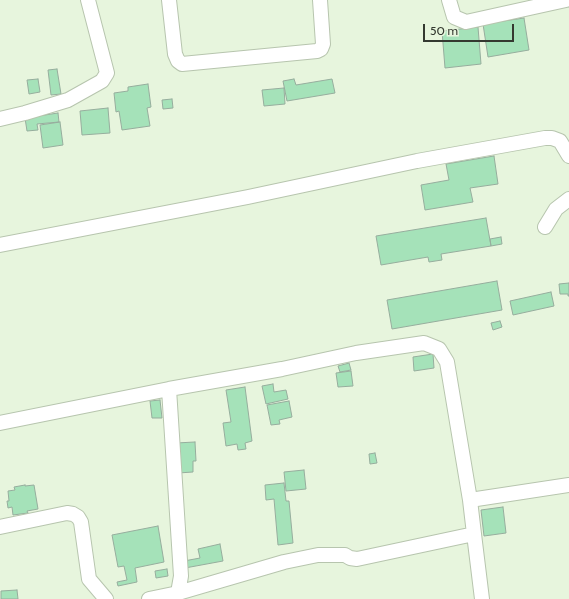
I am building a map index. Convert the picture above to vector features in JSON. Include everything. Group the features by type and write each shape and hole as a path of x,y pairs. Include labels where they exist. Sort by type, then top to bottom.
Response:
{"street":[{"path":"0,119 68,100 102,81 107,73 88,0"},
{"path":"169,0 175,54 178,61 182,64 317,51 321,49 323,44 320,0"},
{"path":"449,0 454,17 466,22 566,0"},
{"path":"0,245 248,197 417,161 545,138 552,138 560,141 569,156"},
{"path":"545,227 556,209 569,199"},
{"path":"0,423 282,369 356,353 424,343 439,349 447,362 470,500 482,599"},
{"path":"169,390 181,576 178,593"},
{"path":"470,500 569,485"},
{"path":"0,527 67,513 78,517 81,522 89,579 106,599"},
{"path":"149,599 178,593 284,562 318,555 345,554 350,558 357,559 474,534"}],"building":[{"path":"524,18 529,50 488,57 483,24"},
{"path":"478,27 481,64 445,68 442,31"},
{"path":"57,69 61,94 51,95 48,70"},
{"path":"38,79 40,92 29,94 27,80"},
{"path":"294,79 296,85 332,79 335,93 287,101 283,81"},
{"path":"148,84 151,107 147,108 150,126 122,130 119,111 116,112 114,93 128,91 128,87"},
{"path":"284,88 285,104 264,106 262,90"},
{"path":"172,99 173,108 163,109 162,100"},
{"path":"108,108 110,133 82,135 80,111"},
{"path":"58,113 59,122 37,124 38,130 27,131 25,118"},
{"path":"60,122 63,145 43,148 40,125"},
{"path":"494,156 498,184 470,188 473,202 425,210 421,185 449,180 446,164"},
{"path":"486,218 491,246 441,254 442,260 429,262 428,257 381,265 376,236"},
{"path":"501,237 502,244 491,246 490,239"},
{"path":"497,281 502,310 392,329 387,300"},
{"path":"569,283 569,296 568,294 560,294 559,284"},
{"path":"551,292 554,306 513,315 510,301"},
{"path":"500,321 502,327 493,330 491,323"},
{"path":"433,354 434,368 414,371 413,357"},
{"path":"349,363 351,370 340,372 338,366"},
{"path":"351,371 353,386 338,387 336,373"},
{"path":"273,384 274,392 286,390 288,399 266,404 262,386"},
{"path":"245,387 252,441 245,443 246,449 238,450 237,444 226,446 223,423 231,422 226,390"},
{"path":"160,400 162,418 152,418 150,401"},
{"path":"289,401 292,417 279,420 280,424 271,425 267,405"},
{"path":"195,442 196,461 193,461 193,472 178,473 176,443"},
{"path":"375,453 377,463 370,464 369,454"},
{"path":"304,470 306,489 286,491 284,472"},
{"path":"284,483 286,501 289,501 293,543 278,545 274,499 266,500 265,485"},
{"path":"34,485 38,509 27,511 28,513 13,515 12,507 8,508 8,491 15,490 14,487"},
{"path":"503,507 506,533 484,536 481,510"},
{"path":"158,526 164,562 135,568 137,582 118,586 117,582 127,580 124,566 118,567 112,535"},
{"path":"220,544 223,561 185,568 184,561 200,558 198,549"},
{"path":"167,569 168,576 156,578 155,571"},
{"path":"17,590 18,599 1,599 1,591"}]}
